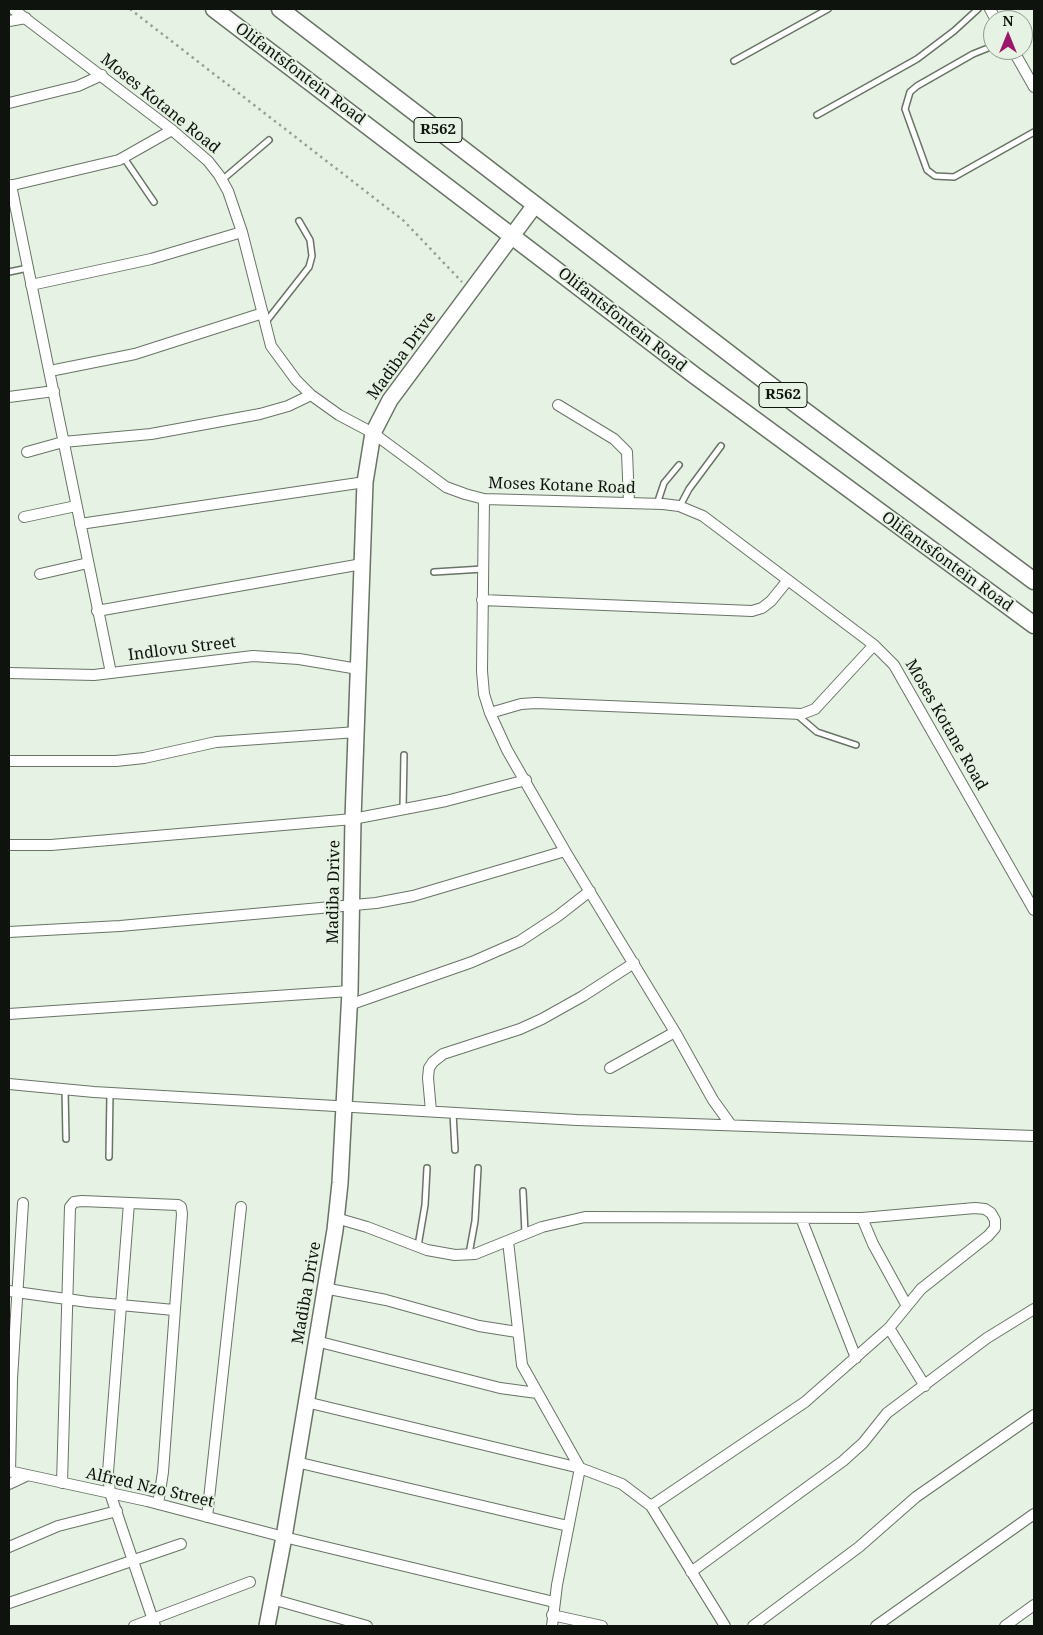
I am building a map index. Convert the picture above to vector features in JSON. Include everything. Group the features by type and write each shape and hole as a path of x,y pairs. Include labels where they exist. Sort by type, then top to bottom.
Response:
{"main road":[{"name":"Olifantsfontein Road","path":"214,9 694,375 1034,625"},
{"name":"R562","path":"280,9 805,412 1034,581"}],"street":[{"name":"Moses Kotane Road","path":"13,9 102,75 208,161 228,191 242,232 271,346 296,380 311,395 339,415 373,433 446,487 484,499 657,504 679,506 703,516 874,645 902,676 1034,910"},
{"path":"9,22 26,18"},
{"path":"1019,60 1034,87"},
{"path":"9,103 78,86 102,75"},
{"path":"111,673 10,185 106,164 124,158 172,130"},
{"name":"Madiba Drive","path":"267,1626 284,1537 336,1218 349,998 353,820 365,482 373,433 390,400 514,236 535,205"},
{"path":"31,285 151,259 242,232"},
{"path":"50,371 135,354 264,318"},
{"path":"9,396 54,391"},
{"path":"28,452 63,442 152,434 250,416 288,406 311,395"},
{"path":"558,405 614,439 626,452 629,503"},
{"path":"80,524 365,482"},
{"path":"484,499 482,671 484,694 490,713 507,750 526,780 565,851 676,1032 713,1100 731,1125"},
{"path":"24,517 76,506"},
{"path":"40,574 88,563"},
{"path":"97,611 362,564"},
{"path":"482,600 752,611 762,608 772,601 788,580"},
{"path":"490,713 521,704 536,703 795,714 814,709 874,645"},
{"name":"Indlovu Street","path":"9,673 111,673 197,661 253,656 299,659 358,668"},
{"path":"9,761 116,761 144,758 216,742 357,732"},
{"path":"9,845 51,845 353,820 526,780"},
{"path":"9,932 110,926 376,904 413,896 565,851"},
{"path":"9,1014 349,998 472,962 520,941 558,916 590,891"},
{"path":"431,1111 428,1078 433,1062 443,1054 520,1029 542,1019 583,996 634,963"},
{"path":"610,1068 676,1032"},
{"path":"9,1084 110,1092 577,1120 1034,1136"},
{"path":"62,1483 70,1207 74,1202 82,1201 181,1207 163,1472 158,1504"},
{"path":"10,1471 13,1291 23,1203"},
{"path":"129,1203 109,1455 110,1493 154,1623"},
{"path":"207,1517 241,1207"},
{"path":"336,1218 440,1253 469,1254 484,1252 525,1233 557,1222 585,1217 862,1218 975,1208 985,1209 991,1213 995,1220 995,1228 988,1236 921,1289 889,1328 805,1402 651,1506"},
{"path":"801,1218 856,1358"},
{"path":"862,1218 877,1252 908,1306"},
{"path":"508,1242 522,1365 580,1468 554,1602 552,1626"},
{"path":"324,1288 386,1300 478,1326 517,1332"},
{"path":"13,1291 67,1299 174,1310"},
{"path":"691,1572 843,1461 863,1443 887,1413 988,1338 1034,1309"},
{"path":"889,1328 924,1386"},
{"path":"316,1341 500,1388 537,1393"},
{"path":"306,1402 580,1468 622,1484 651,1506 726,1626"},
{"path":"753,1626 859,1547 916,1497 1034,1415"},
{"path":"296,1462 568,1526"},
{"name":"Alfred Nzo Street","path":"10,1471 158,1504 284,1537 554,1602"},
{"path":"9,1484 26,1476"},
{"path":"9,1547 58,1526 117,1510"},
{"path":"876,1626 1034,1514"},
{"path":"9,1603 181,1544"},
{"path":"134,1626 154,1623 250,1582"},
{"path":"272,1600 366,1626"},
{"path":"1004,1626 1034,1605"},
{"path":"552,1614 602,1626"}],"lane":[{"path":"734,60 828,9"},
{"path":"817,115 917,59 954,31 978,9"},
{"path":"983,50 917,86 910,92 906,109 927,170 935,176 954,177 1034,132"},
{"path":"222,180 269,140"},
{"path":"124,158 154,202"},
{"path":"264,318 309,267 312,256 310,240 300,221"},
{"path":"9,272 28,268"},
{"path":"679,506 689,489 721,446"},
{"path":"657,504 664,483 679,465"},
{"path":"434,572 483,569"},
{"path":"795,714 817,732 856,745"},
{"path":"403,809 404,754"},
{"path":"65,1089 66,1139"},
{"path":"109,1157 110,1092"},
{"path":"453,1112 455,1150"},
{"path":"418,1246 425,1205 427,1168"},
{"path":"469,1254 476,1221 478,1168"},
{"path":"523,1191 525,1233"}],"path":[{"path":"130,9 404,221 447,268 472,291"}]}
